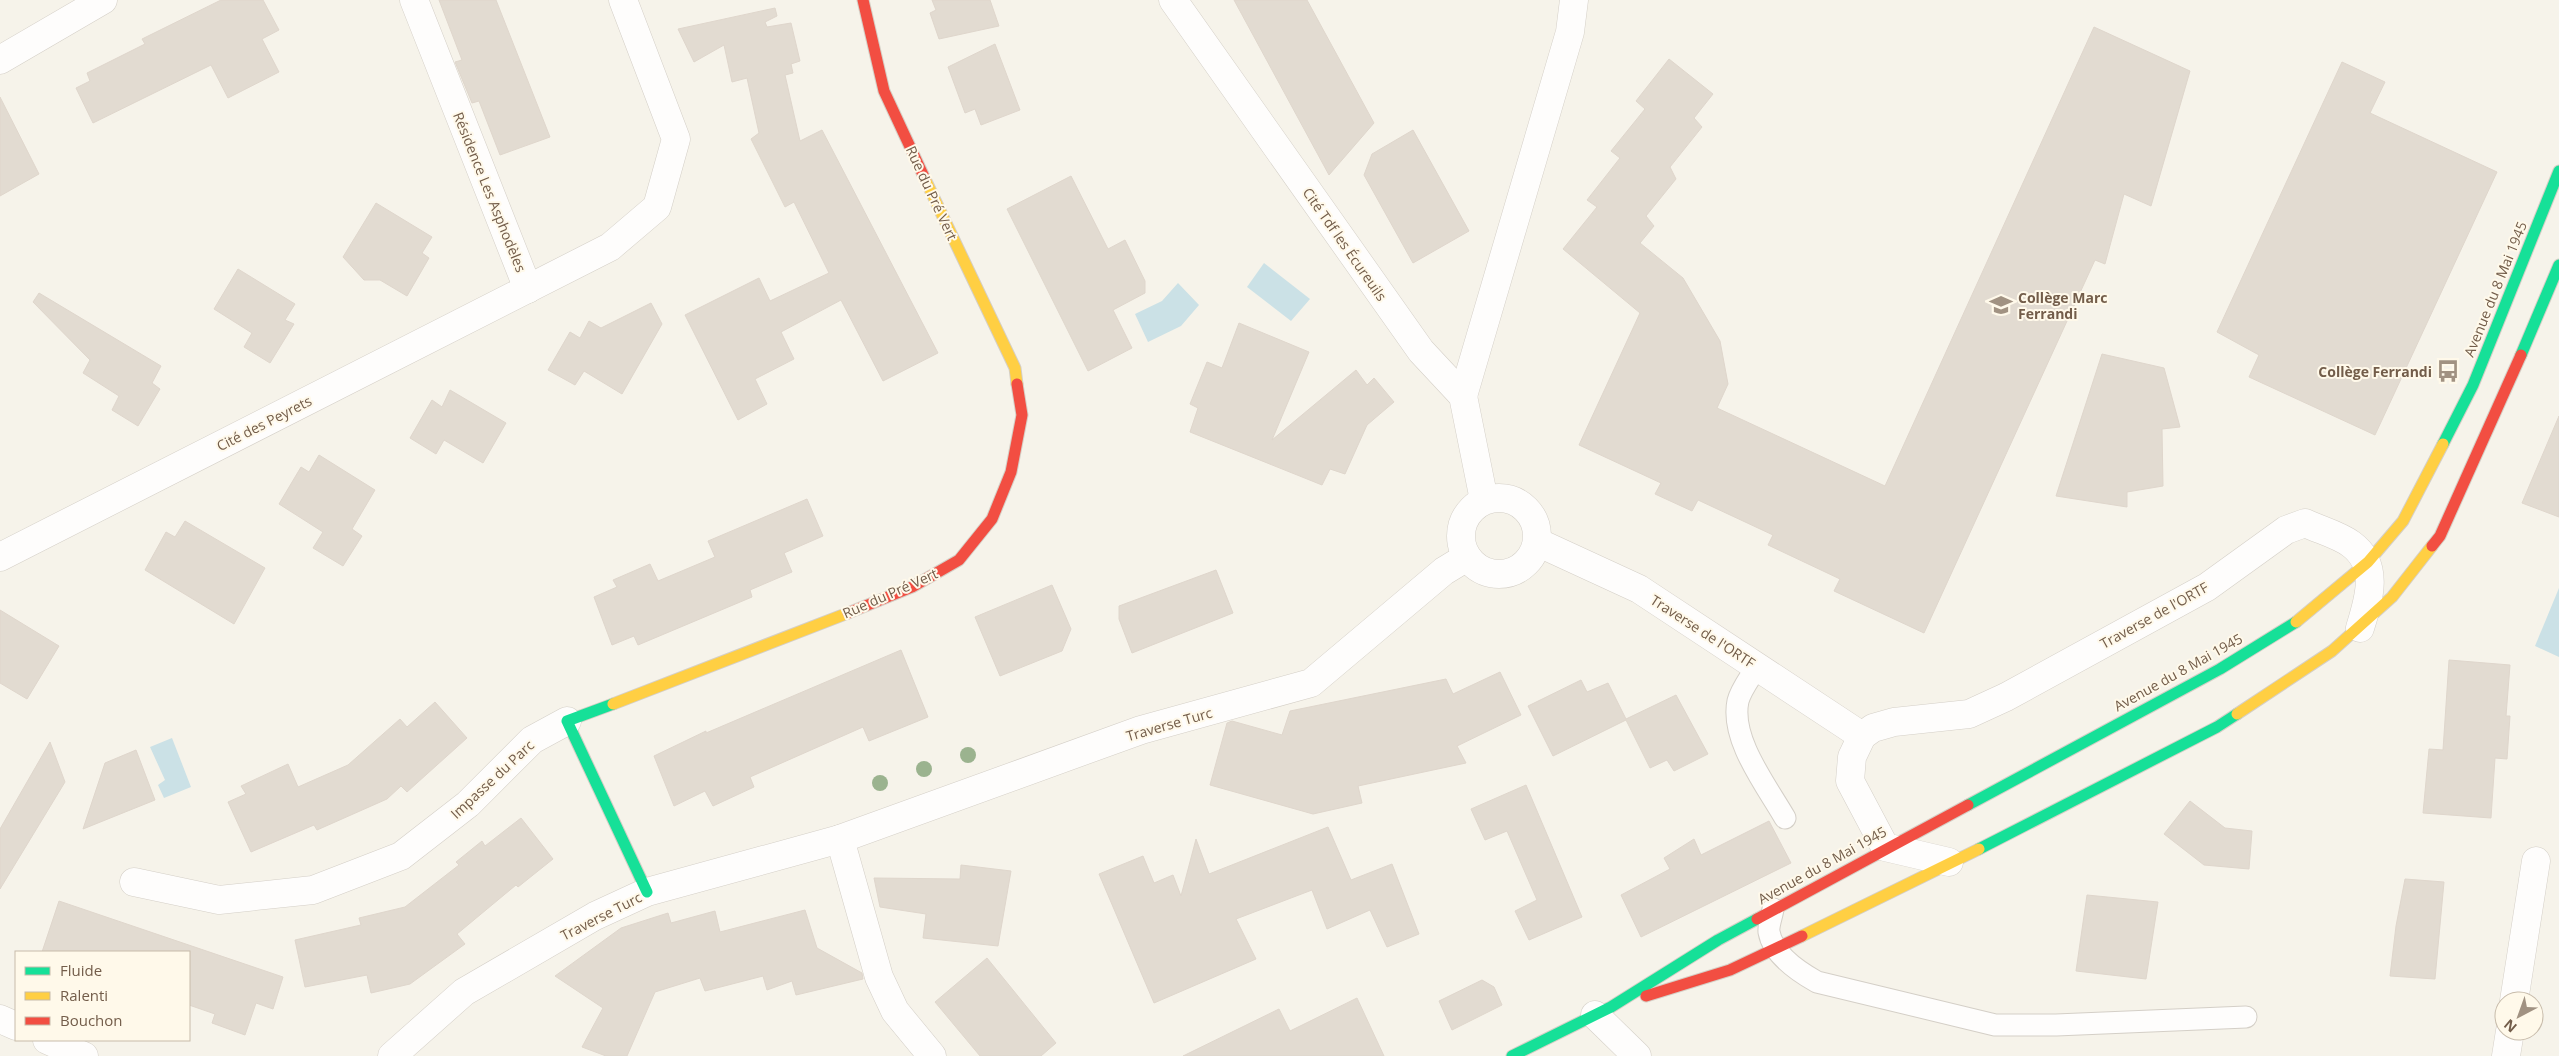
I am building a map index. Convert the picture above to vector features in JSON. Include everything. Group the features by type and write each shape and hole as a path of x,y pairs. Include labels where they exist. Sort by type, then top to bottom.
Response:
{"main road":[{"name":"Rue du Pré Vert","path":"567,721 764,647 912,587 959,560 992,519 1011,472 1022,415 1015,368 884,91 863,0"},
{"name":"Avenue du 8 Mai 1945","path":"1512,1056 1603,1011 1718,940 1885,847 2220,668 2305,616 2368,562 2403,521 2473,385 2559,171"},
{"name":"Avenue du 8 Mai 1945","path":"1603,1011 1730,970 1888,896 1949,862 2218,727 2332,651 2360,628 2392,597 2440,536 2504,399 2559,265"},
{"path":"567,721 647,892"}],"street":[{"path":"0,60 103,0"},
{"name":"Résidence Les Asphodèles","path":"414,0 528,289 610,247 657,207 676,140 623,0"},
{"name":"Cité Tdf les Écureuils","path":"1172,0 1421,351 1463,396"},
{"path":"1484,500 1463,396 1570,32 1574,0"},
{"name":"Cité des Peyrets","path":"0,557 528,289"},
{"path":"1502,498 1515,501 1526,509 1536,528 1536,542 1532,554 1521,567 1509,572 1496,574 1483,571 1467,557 1462,544 1461,530 1465,518 1473,507 1484,500 1502,498"},
{"name":"Traverse de l'ORTF","path":"1536,542 1639,588 1862,736 1873,728 1894,722 1968,714 2006,697 2207,588 2286,530 2306,523 2351,544 2368,562"},
{"name":"Traverse Turc","path":"392,1056 464,992 595,916 647,892 840,839 1141,730 1311,683 1444,571 1467,557"},
{"path":"2360,628 2371,594 2368,562"},
{"name":"Impasse du Parc","path":"134,882 219,900 313,890 400,856 468,804 532,740 567,721"},
{"path":"1862,736 1852,757 1850,781 1885,847 1949,862"},
{"path":"840,839 879,977 895,1011 932,1056"},
{"path":"2516,991 2536,861"},
{"path":"1603,1011 1637,1056"},
{"path":"49,1041 84,1056"},
{"path":"2506,1056 2508,1041"}],"lane":[{"path":"1757,666 1739,699 1736,722 1743,743 1785,818"},
{"path":"1774,909 1769,932 1776,948 1796,970 1817,982 1995,1024 2056,1026 2246,1017"}],"shaded area":[{"path":"1264,263 1310,299 1291,321 1247,287"},
{"path":"1178,283 1199,305 1181,326 1148,342 1135,314 1162,301"},
{"path":"2559,588 2559,657 2535,646"},
{"path":"172,738 191,787 164,798 158,785 165,780 150,747"}],"building":[{"path":"221,0 263,0 279,30 262,39 279,72 228,98 211,65 93,123 76,88 90,81 87,73 145,44 142,39"},
{"path":"439,0 496,0 550,137 500,155 479,101 472,103 455,62 462,60"},
{"path":"932,0 990,0 999,26 939,39 930,13 936,10"},
{"path":"1234,0 1307,0 1374,123 1329,175"},
{"path":"775,8 777,16 765,22 767,27 791,23 800,61 791,64 793,73 785,75 800,141 822,130 938,353 883,381 841,300 781,332 794,359 755,379 767,404 738,420 685,315 759,278 770,301 829,273 794,202 785,207 751,139 759,133 747,78 732,82 724,45 694,62 678,29"},
{"path":"2094,27 2190,71 2151,206 2124,194 2105,264 2095,260 1924,633 1834,591 1840,579 1768,545 1773,535 1698,500 1692,511 1655,494 1661,483 1579,445 1640,313 1563,249 1597,207 1587,200 1620,158 1611,151 1645,109 1636,101 1669,59 1713,94 1694,118 1702,127 1670,167 1676,179 1646,216 1654,226 1640,243 1683,278 1720,341 1728,384 1717,408 1885,486"},
{"path":"995,44 1020,110 981,125 975,109 965,113 948,67"},
{"path":"2342,62 2385,82 2370,113 2497,172 2375,435 2249,377 2259,355 2217,332"},
{"path":"0,97 39,174 0,196"},
{"path":"1413,130 1469,231 1413,263 1364,175 1372,154"},
{"path":"1071,176 1108,249 1125,240 1145,281 1145,293 1113,310 1132,348 1088,371 1007,209"},
{"path":"376,203 432,237 422,253 429,258 407,296 380,280 364,280 343,257"},
{"path":"238,269 295,304 285,320 294,324 270,363 244,347 252,333 214,309"},
{"path":"39,293 161,366 152,383 160,389 138,426 112,410 119,396 83,373 90,360 33,302"},
{"path":"651,303 662,324 622,394 584,371 575,385 548,370 570,332 580,338 589,321 601,328"},
{"path":"1239,323 1309,352 1272,440 1356,370 1367,385 1374,378 1394,402 1367,425 1345,474 1330,469 1322,485 1190,432 1198,408 1190,404 1207,362 1222,368"},
{"path":"2102,354 2164,368 2180,427 2162,429 2163,486 2127,492 2127,507 2056,496"},
{"path":"450,390 506,423 483,463 444,440 436,454 410,438 432,400 442,407"},
{"path":"2559,416 2559,517 2522,503"},
{"path":"319,455 375,490 352,529 362,536 343,566 313,548 323,532 279,504 301,467 309,472"},
{"path":"807,499 823,536 784,553 792,572 750,590 752,597 638,645 634,636 612,645 594,597 617,587 613,580 650,564 658,581 715,557 708,541"},
{"path":"185,521 265,568 234,624 145,570 166,532 175,537"},
{"path":"1216,570 1233,613 1132,653 1119,619 1119,606"},
{"path":"1052,585 1071,629 1062,651 1000,676 975,617"},
{"path":"0,610 59,646 27,699 0,683"},
{"path":"901,650 928,717 869,741 863,727 750,777 754,787 713,806 705,791 674,806 654,756 706,731 706,733"},
{"path":"2449,660 2510,665 2506,716 2510,716 2507,759 2495,758 2491,818 2423,813 2429,749 2443,750"},
{"path":"1500,672 1521,715 1457,746 1466,763 1358,786 1362,803 1313,814 1210,785 1227,723 1232,721 1282,735 1290,711 1446,679 1453,694"},
{"path":"1581,680 1587,692 1608,683 1626,719 1676,695 1708,754 1674,771 1667,760 1650,768 1626,720 1553,756 1528,706"},
{"path":"435,702 467,738 407,792 401,786 387,799 317,830 314,825 251,852 228,802 246,794 241,786 288,764 298,787 348,765 400,719 407,727"},
{"path":"50,742 65,782 0,889 0,829"},
{"path":"136,750 155,800 83,829 105,763"},
{"path":"1526,785 1582,917 1529,940 1515,911 1537,900 1507,831 1485,840 1471,809"},
{"path":"2190,801 2225,828 2252,831 2249,869 2204,865 2164,834"},
{"path":"521,818 553,859 518,887 516,885 457,934 465,944 410,984 371,993 367,975 305,987 295,940 361,925 359,918 405,907 459,865 456,862 482,841 485,846"},
{"path":"1769,821 1791,863 1641,937 1621,895 1670,869 1664,858 1694,839 1701,855"},
{"path":"1328,827 1351,880 1392,864 1419,934 1387,947 1370,910 1327,929 1312,890 1236,919 1256,959 1154,1003 1099,874 1143,856 1154,883 1173,875 1181,896 1196,839 1209,874"},
{"path":"961,865 1011,871 998,946 923,938 926,914 880,907 874,878 960,879"},
{"path":"2405,879 2444,882 2435,979 2390,976 2396,926"},
{"path":"2087,895 2158,902 2146,979 2076,971"},
{"path":"59,901 283,977 273,1009 256,1003 245,1035 212,1023 215,1014 190,1005 190,951 42,951"},
{"path":"805,910 817,948 862,973 863,979 796,995 792,981 767,990 763,976 705,991 700,978 655,992 627,1056 606,1056 582,1047 603,1008 555,976 621,928 668,913 671,923 715,911 720,932"},
{"path":"987,958 1056,1043 1041,1056 980,1056 935,1002"},
{"path":"1482,980 1494,987 1502,1005 1452,1030 1439,1001"},
{"path":"1357,998 1384,1056 1183,1056 1279,1009 1290,1031"}],"traffic: fast":[{"path":"2443,444 2473,385 2559,171"},
{"path":"2521,355 2559,265"},
{"path":"1968,805 2220,669 2296,622"},
{"path":"613,704 567,721 647,892"},
{"path":"1979,849 2217,727 2237,714"},
{"path":"1512,1056 1611,1007 1718,940 1757,919"}],"traffic: slow":[{"path":"925,179 1015,368 1017,384"},
{"path":"2296,622 2368,562 2403,521 2443,444"},
{"path":"2237,714 2332,651 2392,597 2432,546"},
{"path":"613,704 848,613"},
{"path":"1802,936 1979,849"}],"traffic: jam":[{"path":"863,0 884,91 925,179"},
{"path":"2432,546 2440,536 2521,355"},
{"path":"848,613 912,587 959,560 992,519 1011,472 1022,415 1017,384"},
{"path":"1757,919 1968,805"},
{"path":"1646,996 1730,970 1802,936"}],"place":[{"name":"Collège Marc Ferrandi","path":"2001,305"},
{"name":"Collège Ferrandi","path":"2448,371"}]}
